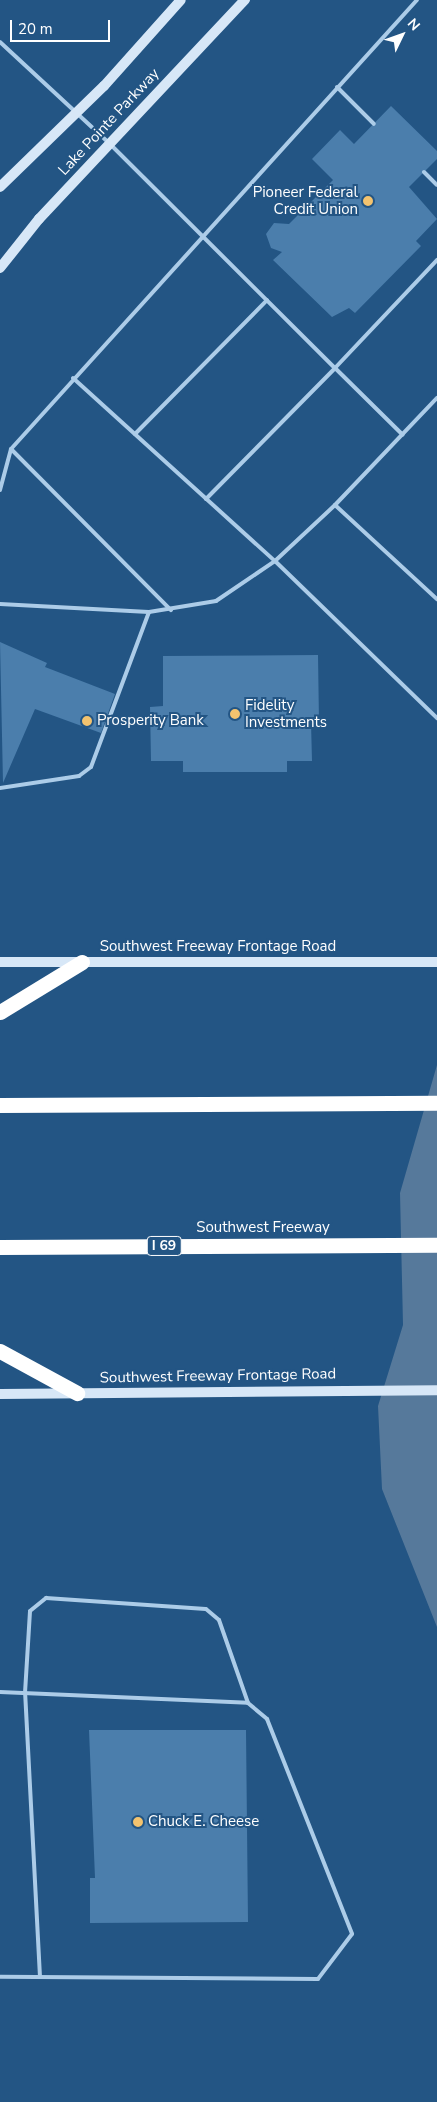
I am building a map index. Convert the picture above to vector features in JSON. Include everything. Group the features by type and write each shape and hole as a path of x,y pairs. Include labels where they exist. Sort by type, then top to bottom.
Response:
{"highway":[{"path":"0,1012 82,962"},
{"path":"0,1105 437,1103"},
{"name":"Southwest Freeway","path":"0,1247 437,1245"},
{"path":"0,1351 78,1393"}],"main road":[{"name":"Lake Pointe Parkway","path":"0,188 74,114 181,0"},
{"name":"Lake Pointe Parkway","path":"0,268 39,219 245,0"},
{"name":"Southwest Freeway Frontage Road","path":"0,962 437,962"},
{"name":"Southwest Freeway Frontage Road","path":"0,1394 437,1390"}],"lane":[{"path":"0,490 11,449 200,236 417,0"},
{"path":"0,42 74,114 110,144 200,236 403,435"},
{"path":"337,87 374,124"},
{"path":"424,172 437,185"},
{"path":"206,499 335,368 437,260"},
{"path":"135,434 267,300"},
{"path":"73,378 276,560 437,718"},
{"path":"0,604 149,612 171,610 216,601 276,560 335,506 437,398"},
{"path":"11,449 171,610"},
{"path":"335,506 437,599"},
{"path":"0,788 78,776 91,767 149,612"},
{"path":"0,1977 318,1980 338,1958 352,1934 268,1719 248,1703 219,1620 206,1609 46,1598 30,1611 25,1693 40,1977"},
{"path":"0,1692 248,1703"}],"water":[{"path":"437,1065 437,1627 382,1489 378,1406 403,1325 400,1193"}],"building":[{"name":"Pioneer Federal Credit Union","path":"391,106 437,151 437,159 409,187 437,219 416,241 421,246 355,313 349,308 332,317 273,260 282,252 271,248 266,234 274,223 289,224 333,180 312,159 340,130 354,144"},
{"name":"Prosperity Bank","path":"0,642 47,663 45,667 115,694 101,733 35,709 3,783"},
{"name":"Fidelity Investments","path":"318,655 319,722 311,722 312,761 287,761 287,772 183,772 183,761 151,761 150,707 163,706 163,656"},
{"path":"89,1730 246,1730 248,1922 90,1923 90,1878 95,1878"}],"place":[{"name":"Pioneer Federal Credit Union","path":"368,201"},
{"name":"Fidelity Investments","path":"235,714"},
{"name":"Prosperity Bank","path":"87,721"},
{"name":"Chuck E. Cheese","path":"138,1822"}]}
